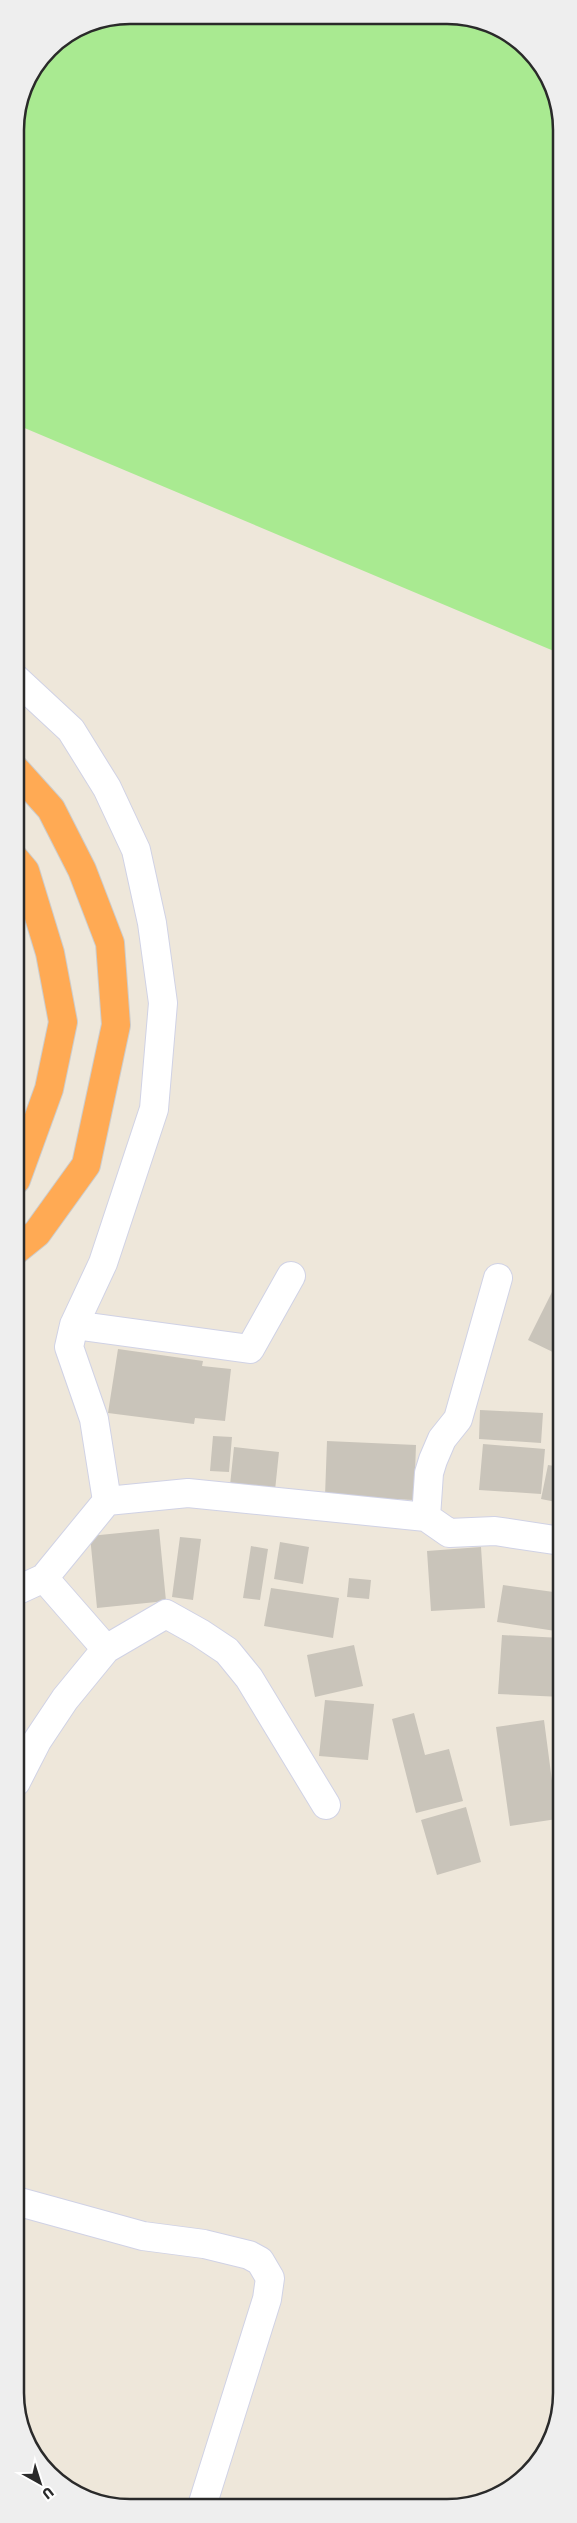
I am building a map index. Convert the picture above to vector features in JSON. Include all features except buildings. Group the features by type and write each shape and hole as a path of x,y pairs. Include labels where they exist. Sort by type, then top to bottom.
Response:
{"highway":[{"path":"24,778 51,809 82,870 110,943 116,1026 86,1165 37,1233 24,1244"},
{"path":"24,870 50,953 63,1022 49,1089 24,1158"}],"street":[{"path":"24,686 71,730 107,788 136,850 152,922 163,1003 154,1109 102,1263 74,1325 69,1347 94,1419 108,1501"},
{"path":"74,1325 250,1350 291,1276"},
{"path":"426,1517 431,1466 442,1439 458,1420 498,1278"},
{"path":"24,1587 44,1578 108,1501 188,1493 426,1517 449,1533 495,1531 553,1540"},
{"path":"44,1578 106,1649"},
{"path":"26,1739 65,1699 106,1649 166,1614 227,1651 249,1678 326,1806"},
{"path":"24,2203 143,2236 204,2244 236,2251 260,2261 266,2269 270,2278 267,2299 204,2499"}],"green space":[{"path":"130,24 454,24 475,27 488,32 512,46 527,60 539,77 550,102 553,130 553,651 24,428 24,123 27,102 35,83 46,65 60,50 77,38 96,29"}]}
